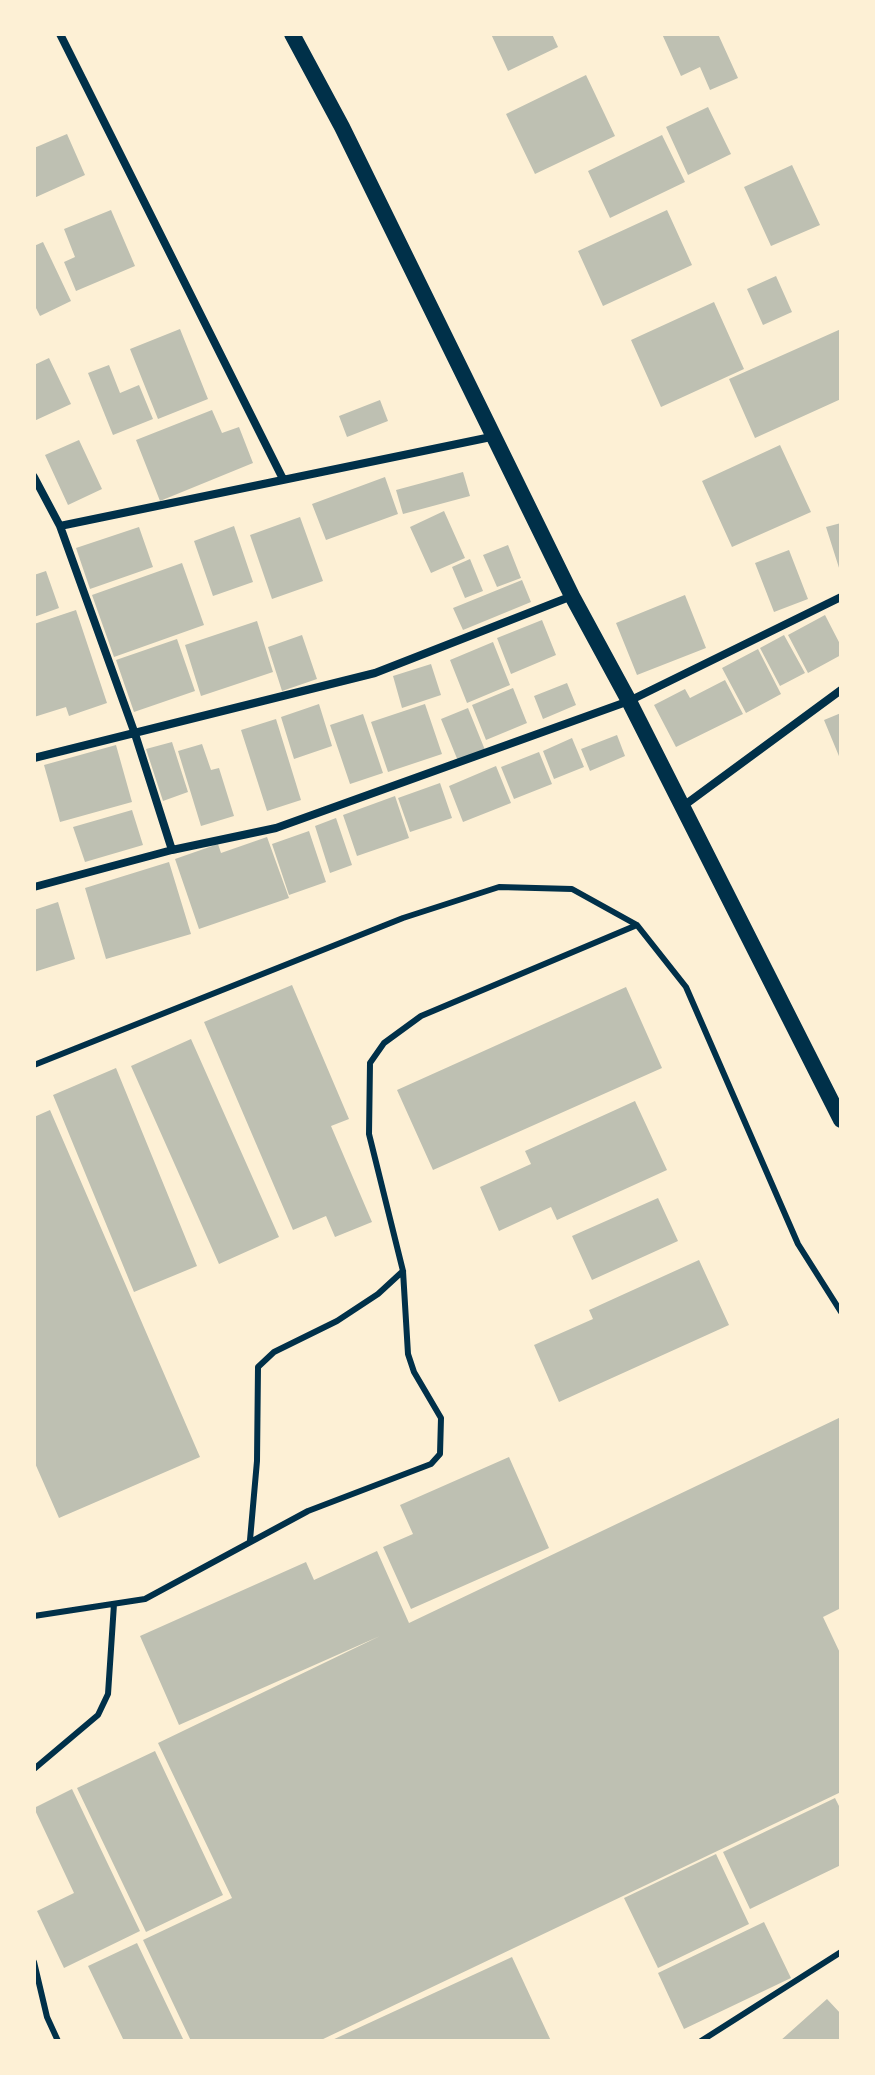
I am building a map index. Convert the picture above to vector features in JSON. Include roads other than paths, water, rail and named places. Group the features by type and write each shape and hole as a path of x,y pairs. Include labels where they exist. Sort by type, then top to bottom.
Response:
{"main road":[{"path":"292,34 342,127 491,437 629,701 841,1120"}],"street":[{"path":"60,34 282,477"},
{"path":"60,526 282,477 491,437"},
{"path":"34,477 60,526 135,734 172,850"},
{"path":"34,758 375,673 572,596"},
{"path":"34,887 172,850 276,828 629,701 841,597"},
{"path":"681,807 841,690"}],"lane":[{"path":"34,1065 403,918 499,887 572,889 637,925 686,987 798,1244 841,1312"},
{"path":"34,1616 145,1599 308,1511 431,1464 440,1454 441,1418 414,1372 408,1354 403,1271 369,1134 370,1063 384,1043 421,1016 637,925"},
{"path":"250,1540 257,1461 258,1367 274,1352 357,1308 403,1271"},
{"path":"34,1769 98,1715 108,1694 114,1604"},
{"path":"701,2041 841,1952"},
{"path":"34,1962 47,2017 58,2041"}]}
